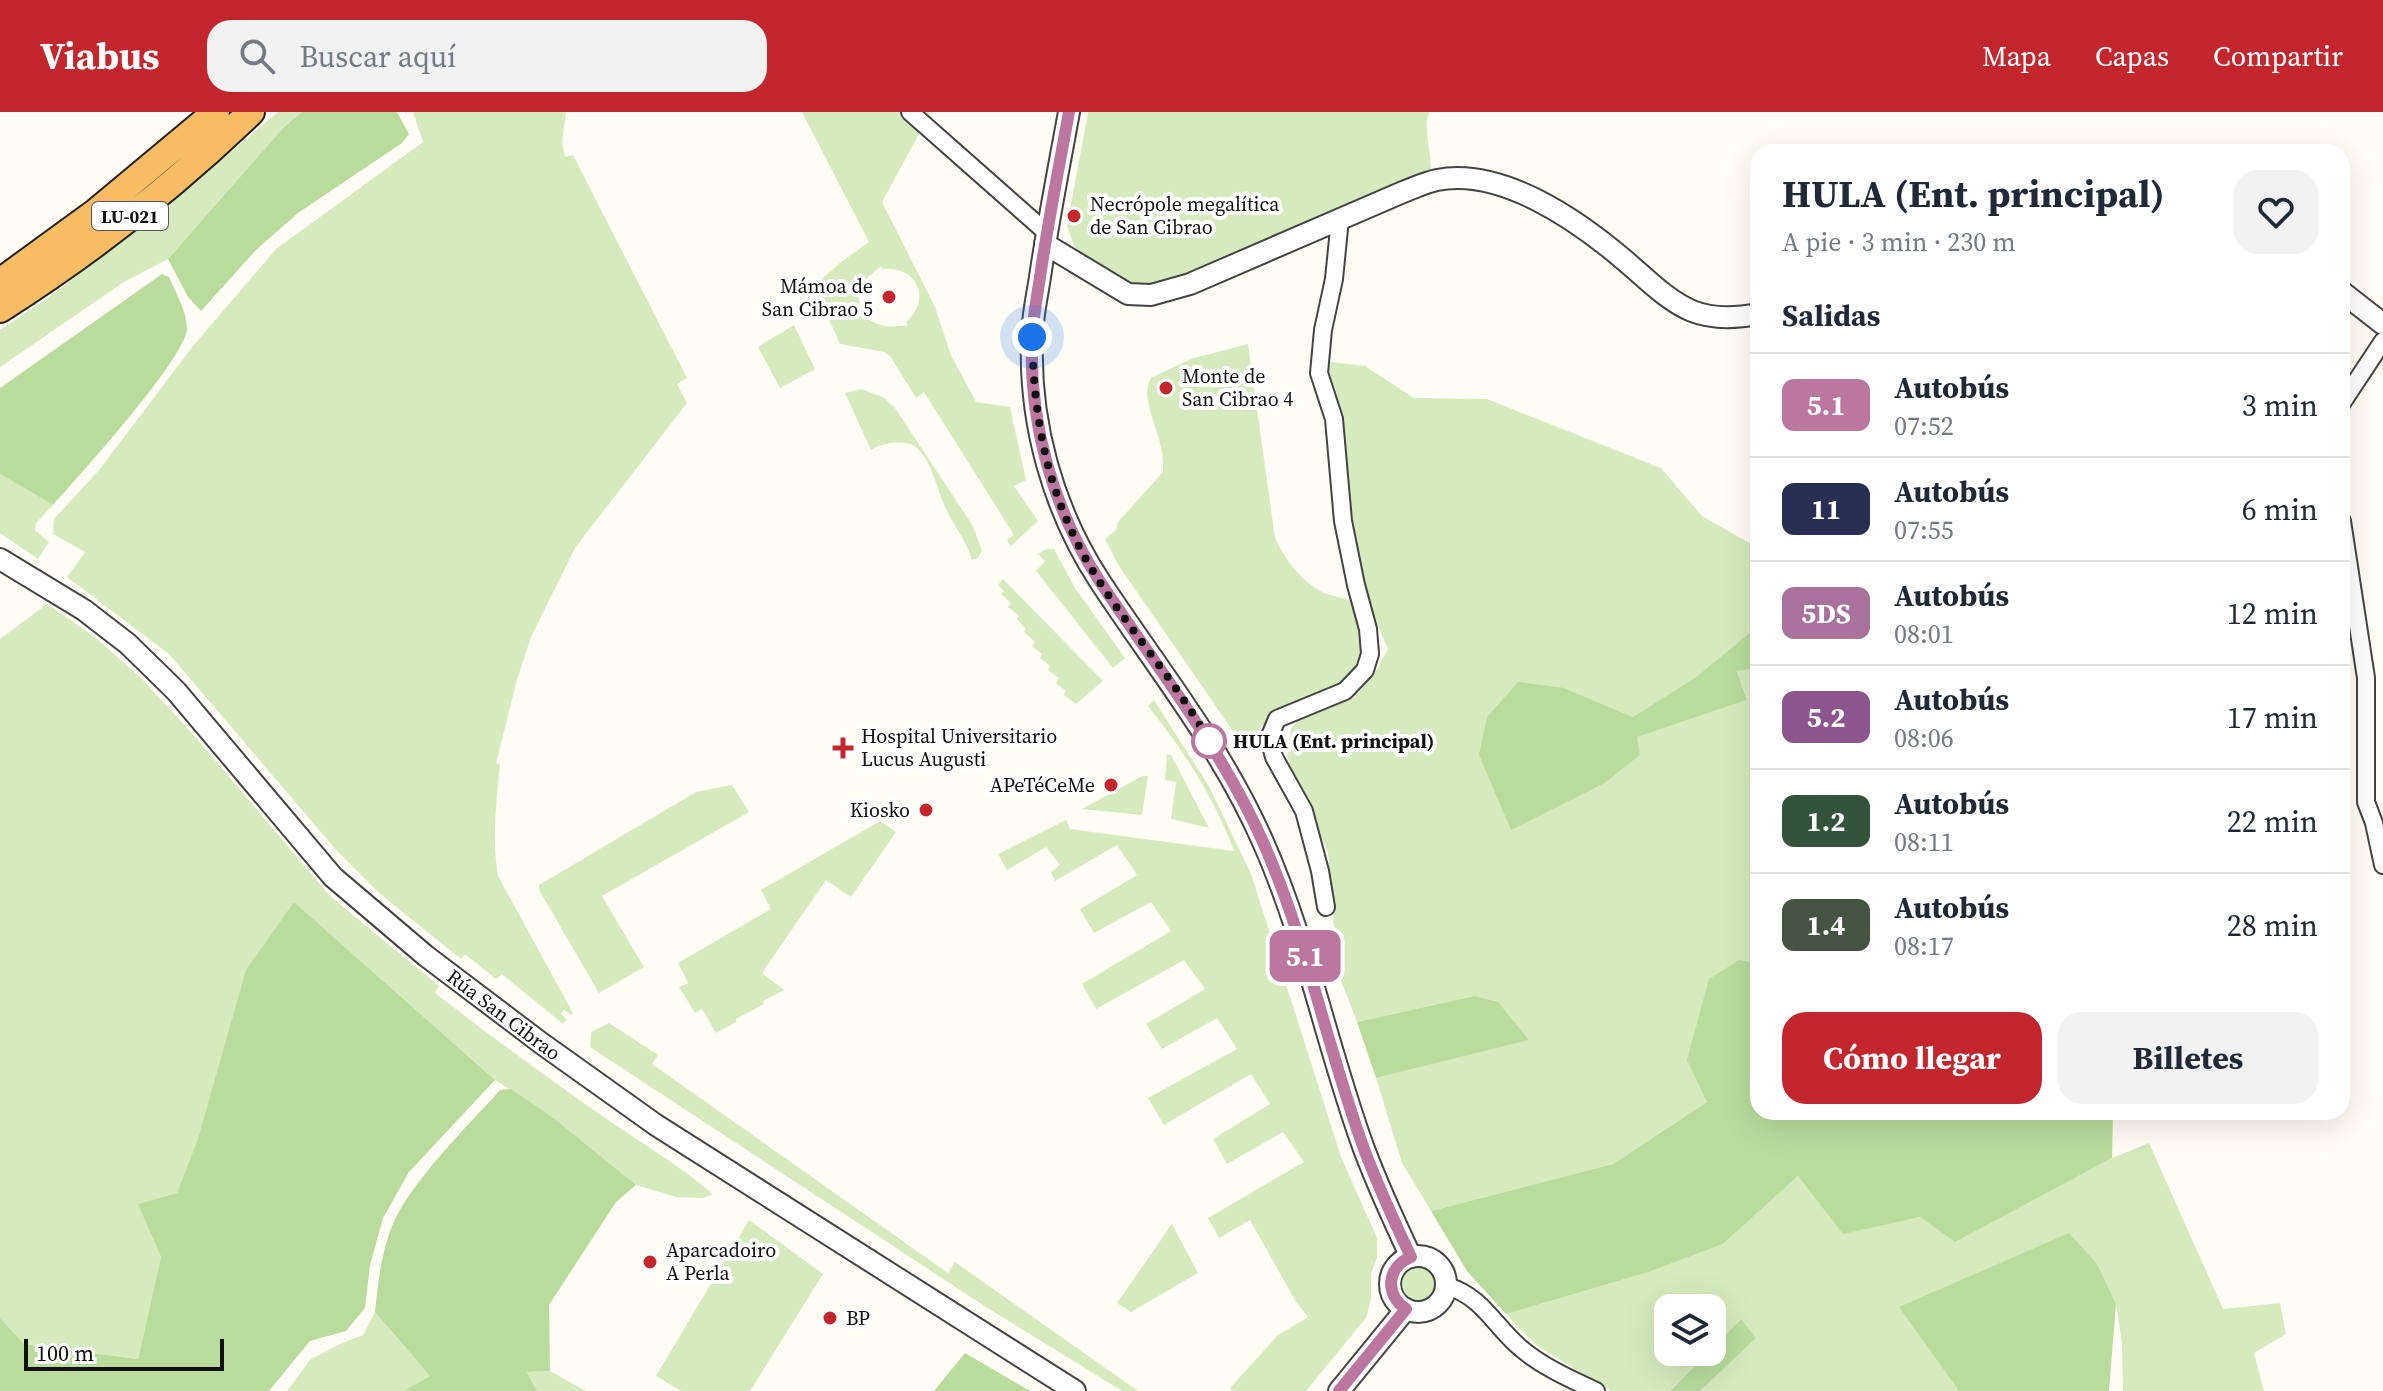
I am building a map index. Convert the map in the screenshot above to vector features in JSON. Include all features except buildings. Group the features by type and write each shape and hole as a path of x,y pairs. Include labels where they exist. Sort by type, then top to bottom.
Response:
{"highway":[{"name":"LU-021","path":"0,282 96,212 216,112"},
{"name":"LU-021","path":"0,309 104,237 216,145 251,112"}],"street":[{"path":"910,112 1046,239 1128,294 1151,295 1190,284 1438,179 1472,179 1504,185 1548,207 1603,242 1670,299 1693,312 1727,318 1750,315"},
{"path":"1069,112 1032,337 1033,389 1049,476 1083,553 1197,720 1244,799 1282,888 1363,1147 1386,1206 1411,1257"},
{"path":"1326,907 1304,811 1274,757 1269,738 1277,719 1345,691 1365,670 1370,654 1368,629 1343,521 1334,419 1319,373 1340,219"},
{"path":"2350,298 2383,324"},
{"path":"2350,391 2383,341"},
{"name":"Rúa San Cibrao","path":"0,559 84,610 128,644 176,691 333,877 426,956 656,1125 1075,1391"},
{"path":"2350,573 2366,678 2366,802 2383,865"},
{"path":"1411,1257 1426,1257 1439,1265 1447,1286 1439,1303 1424,1312 1406,1309 1394,1298 1390,1281 1397,1266 1411,1257"},
{"path":"1447,1286 1463,1291 1475,1300 1520,1348 1542,1364 1596,1391"},
{"path":"1339,1391 1406,1309"}],"green space":[{"path":"278,112 302,112 284,127 168,259 124,282 0,367 0,330 48,298 148,221"},
{"path":"302,112 397,112 409,134 402,143 298,213 256,250 201,311 188,297 168,259 284,127"},
{"path":"413,112 566,112 562,142 565,157 573,155 687,378 677,384 687,403 575,548 531,637 496,763 500,765 495,835 498,876 573,1013 571,1015 564,1010 561,1014 567,1020 563,1024 502,974 496,979 465,954 461,959 379,893 337,851 169,654 67,577 85,552 53,534 54,519 99,470 193,346 276,249 423,142"},
{"path":"802,112 931,112 882,202 935,307 951,355 976,402 1010,407 1026,480 1014,486 1038,521 1011,546 1007,540 1014,535 924,392 916,398 890,356 884,352 840,344 814,286 869,242","holes":["881,266 882,269 904,272 917,285 918,303 906,322 908,325 877,324 863,313 859,295 861,283"]},
{"path":"1088,112 1429,112 1430,178 1241,257 1148,289 1125,285 1090,265 1075,248 1067,226"},
{"path":"162,274 169,277 178,296 187,329 169,365 129,418 53,505 0,474 0,388"},
{"path":"794,325 815,369 780,388 758,347"},
{"path":"1248,344 1275,538 1288,561 1307,581 1322,592 1354,601 1361,654 1356,668 1342,684 1275,713 1245,740 1237,737 1117,563 1105,539 1117,529 1117,523 1163,472 1163,458 1147,395 1151,378 1191,359"},
{"path":"1323,361 1365,366 1414,398 1487,399 1661,468 1702,516 1750,543 1750,633 1696,677 1633,717 1564,688 1479,755 1512,829 1605,783 1640,755 1636,737 1747,700 1737,670 1750,669 1750,962 1739,960 1707,1102 1613,1164 1431,1211 1402,1163 1376,1078 1528,1040 1474,996 1357,1022 1329,950 1335,942 1328,853 1287,757 1291,729 1302,715 1354,698 1378,668 1388,649 1363,580 1340,471"},
{"path":"861,389 883,397 895,408 973,526 982,551 978,558 972,560 927,462 918,449 894,443 871,450 845,393"},
{"path":"0,474 53,505 36,523 35,530 49,542 38,559 0,533"},
{"path":"1054,549 1075,588 1125,658 1113,668 1036,571 1045,561 1038,554"},
{"path":"1003,579 1103,681 1076,704 1064,695 1066,691 1056,683 1059,678 1048,670 1050,666 1032,646 1035,642 1024,632 1026,629 1017,619 1019,616 1008,607 1011,603 1001,594 1004,591 998,585"},
{"path":"47,604 95,637 144,681 330,896 439,986 435,993 536,1069 713,1194 703,1198 676,1197 636,1185 555,1119 495,1080 294,902 177,1193 139,1204 161,1257 138,1359 24,1344 0,1318 0,639"},
{"path":"1750,633 1750,669 1737,671 1747,700 1637,737 1640,755 1605,783 1511,830 1479,755 1487,717 1518,682 1564,688 1633,717 1696,677"},
{"path":"1154,700 1210,788 1251,874 1341,1157 1377,1238 1377,1257 1371,1274 1371,1299 1366,1318 1306,1391 1232,1391 1230,1388 1277,1336 1308,1317 1296,1302 1250,1220 1219,1238 1208,1218 1304,1162 1283,1132 1227,1164 1213,1139 1270,1104 1251,1074 1164,1125 1148,1098 1237,1049 1217,1018 1162,1049 1146,1024 1205,989 1184,960 1096,1009 1082,984 1171,931 1151,902 1094,933 1080,909 1137,875 1117,845 1055,881 1051,872 1060,865 1046,847 1007,870 998,854 1066,820 1070,829 1234,851 1197,775 1148,706"},
{"path":"1167,754 1171,755 1209,828 1171,819 1176,782 1165,780"},
{"path":"1142,776 1148,776 1142,815 1082,809"},
{"path":"732,785 749,812 602,896 644,967 599,993 539,890 539,885 696,792"},
{"path":"880,821 896,832 851,897 826,880 762,973 784,990 716,1033 702,1009 695,1013 679,987 688,983 678,963 771,909 761,890"},
{"path":"294,902 495,1080 409,1172 383,1218 370,1265 365,1308 346,1331 310,1341 269,1391 0,1391 0,1318 24,1344 138,1359 161,1257 138,1204 177,1193 198,1139 246,970"},
{"path":"1739,960 1750,962 1750,1120 2113,1120 2112,1158 1955,1242 1920,1217 1843,1234 1798,1176 1723,1244 1649,1272 1506,1314 1467,1271 1431,1211 1613,1164 1707,1102 1687,1060 1709,979"},
{"path":"1474,996 1498,1002 1529,1040 1376,1078 1357,1022"},
{"path":"609,1023 658,1055 652,1064 948,1273 955,1262 1138,1391 1122,1391 986,1307 590,1047 591,1032"},
{"path":"511,1089 555,1119 636,1185 616,1202 549,1305 550,1371 527,1372 537,1391 403,1391 430,1376 375,1312 388,1237 400,1209 440,1155 500,1090"},
{"path":"2149,1143 2223,1309 2280,1303 2286,1334 2254,1353 2264,1391 2123,1391 2122,1344 2116,1304 1900,1307 1959,1391 1700,1391 1755,1338 1741,1319 1726,1335 1726,1294 1654,1294 1654,1366 1695,1366 1670,1391 1611,1391 1536,1345 1506,1314 1649,1272 1723,1244 1798,1176 1843,1233 1920,1217 1955,1241 2112,1158"},
{"path":"749,1220 823,1274 750,1391 681,1391 656,1376"},
{"path":"1172,1224 1198,1273 1131,1312 1117,1303"},
{"path":"2069,1233 2097,1264 2116,1304 2109,1391 1959,1391 1899,1307"},
{"path":"1418,1264 1431,1269 1436,1282 1431,1295 1418,1300 1405,1295 1400,1282 1405,1269"},
{"path":"375,1312 430,1376 403,1391 287,1391 311,1359 363,1335"},
{"path":"1741,1319 1756,1338 1700,1391 1670,1391 1695,1366 1726,1366 1726,1335"},
{"path":"965,1353 1030,1391 934,1391"},
{"path":"550,1371 586,1391 537,1391 527,1372"}],"bus line":[{"name":"5.1","path":"1069,112 1032,337 1033,389 1049,476 1083,553 1099,580 1197,720 1244,799 1282,888 1363,1147 1386,1206 1411,1257 1397,1266 1390,1281 1394,1298 1406,1309 1339,1391"}],"place":[{"name":"Necrópole megalítica de San Cibrao","path":"1074,216"},
{"name":"Mámoa de San Cibrao 5","path":"889,297"},
{"name":"Monte de San Cibrao 4","path":"1166,388"},
{"name":"HULA (Ent. principal)","path":"1209,741"},
{"name":"Hospital Universitario Lucus Augusti","path":"843,748"},
{"name":"APeTéCeMe","path":"1111,785"},
{"name":"Kiosko","path":"926,810"},
{"name":"Aparcadoiro A Perla","path":"650,1262"},
{"name":"BP","path":"830,1318"}],"route":[{"path":"1032,337 1033,389 1041,443 1049,476 1064,511 1099,580 1209,741"}]}
